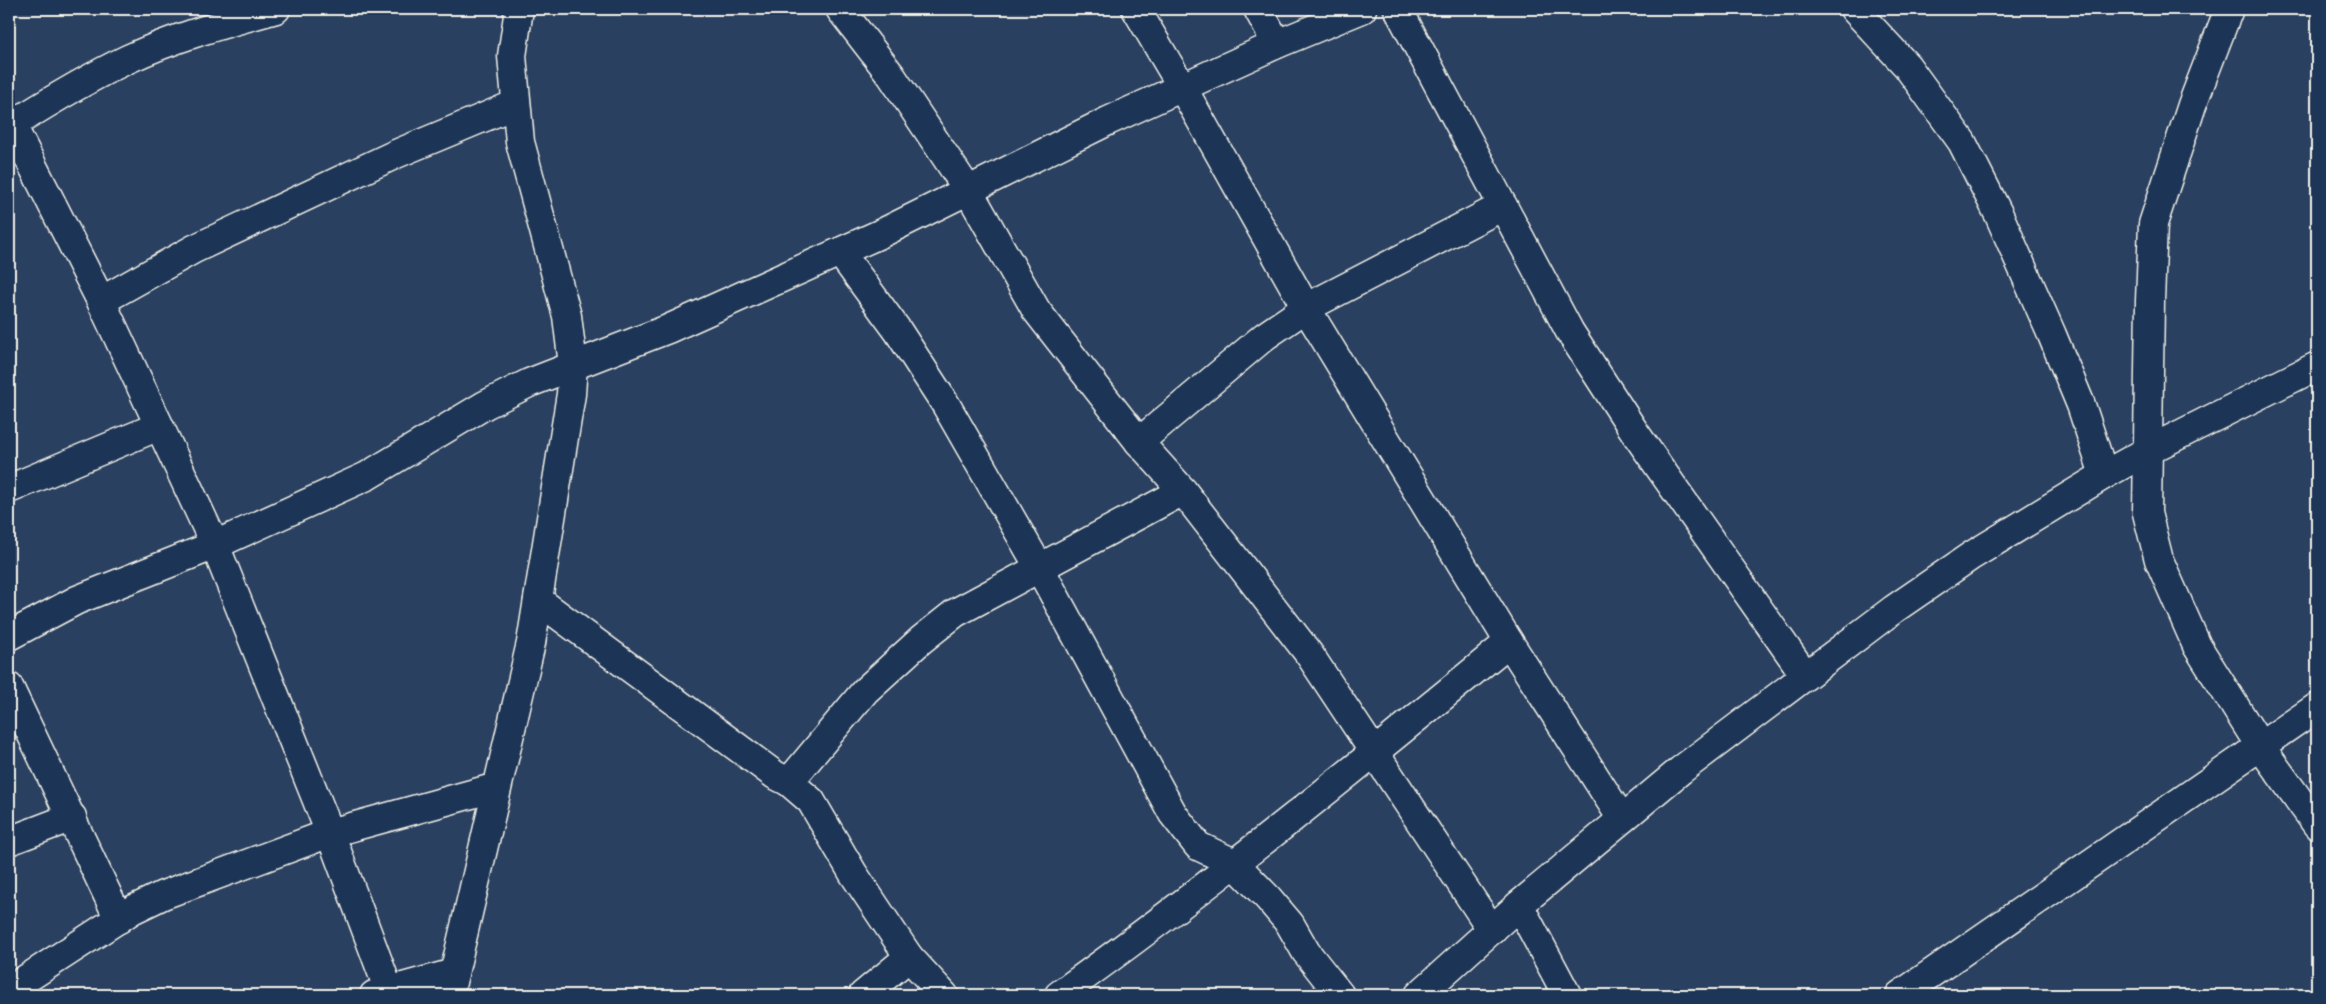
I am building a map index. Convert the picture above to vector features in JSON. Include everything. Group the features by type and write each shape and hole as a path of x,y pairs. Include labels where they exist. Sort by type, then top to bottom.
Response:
{"street":[{"path":"276,9 214,27 130,58 10,123 101,300 215,545 330,833 382,993 452,984 531,643 571,394 573,365 567,316 520,142 512,56 518,9"},
{"path":"840,9 892,75 968,190 1036,310 1139,442 1183,491 1309,654 1492,930"},
{"path":"1136,9 1306,308 1509,642 1622,819"},
{"path":"1258,9 1277,44"},
{"path":"9,636 76,600 215,545 367,476 485,405 529,383 668,329 840,252 1108,121 1277,44 1362,9"},
{"path":"1398,9 1570,332 1636,434 1805,675"},
{"path":"1854,9 1907,66 1962,142 1999,215 2052,335 2081,405 2104,475"},
{"path":"2228,9 2192,105 2153,224 2147,513 2159,560 2198,646 2260,746 2317,825"},
{"path":"101,300 194,249 396,154 516,104"},
{"path":"1139,442 1265,336 1306,308 1503,206"},
{"path":"840,252 898,331 946,405 1038,566 1173,814 1198,846 1234,863 1290,924 1306,952 1340,995"},
{"path":"1419,995 1519,905 1681,770 1894,609 1971,556 2104,475 2149,450 2317,366"},
{"path":"9,489 159,426"},
{"path":"789,782 865,691 955,612 1038,566 1183,491"},
{"path":"538,600 775,775 789,782 811,801 853,874 909,957 944,995"},
{"path":"1059,995 1142,935 1234,863 1374,753 1509,642"},
{"path":"9,687 119,919"},
{"path":"1900,995 2317,707"},
{"path":"9,990 132,910 163,895 330,833 497,787"},
{"path":"9,841 72,817"},
{"path":"1519,905 1567,995"},
{"path":"863,995 909,957"}]}
